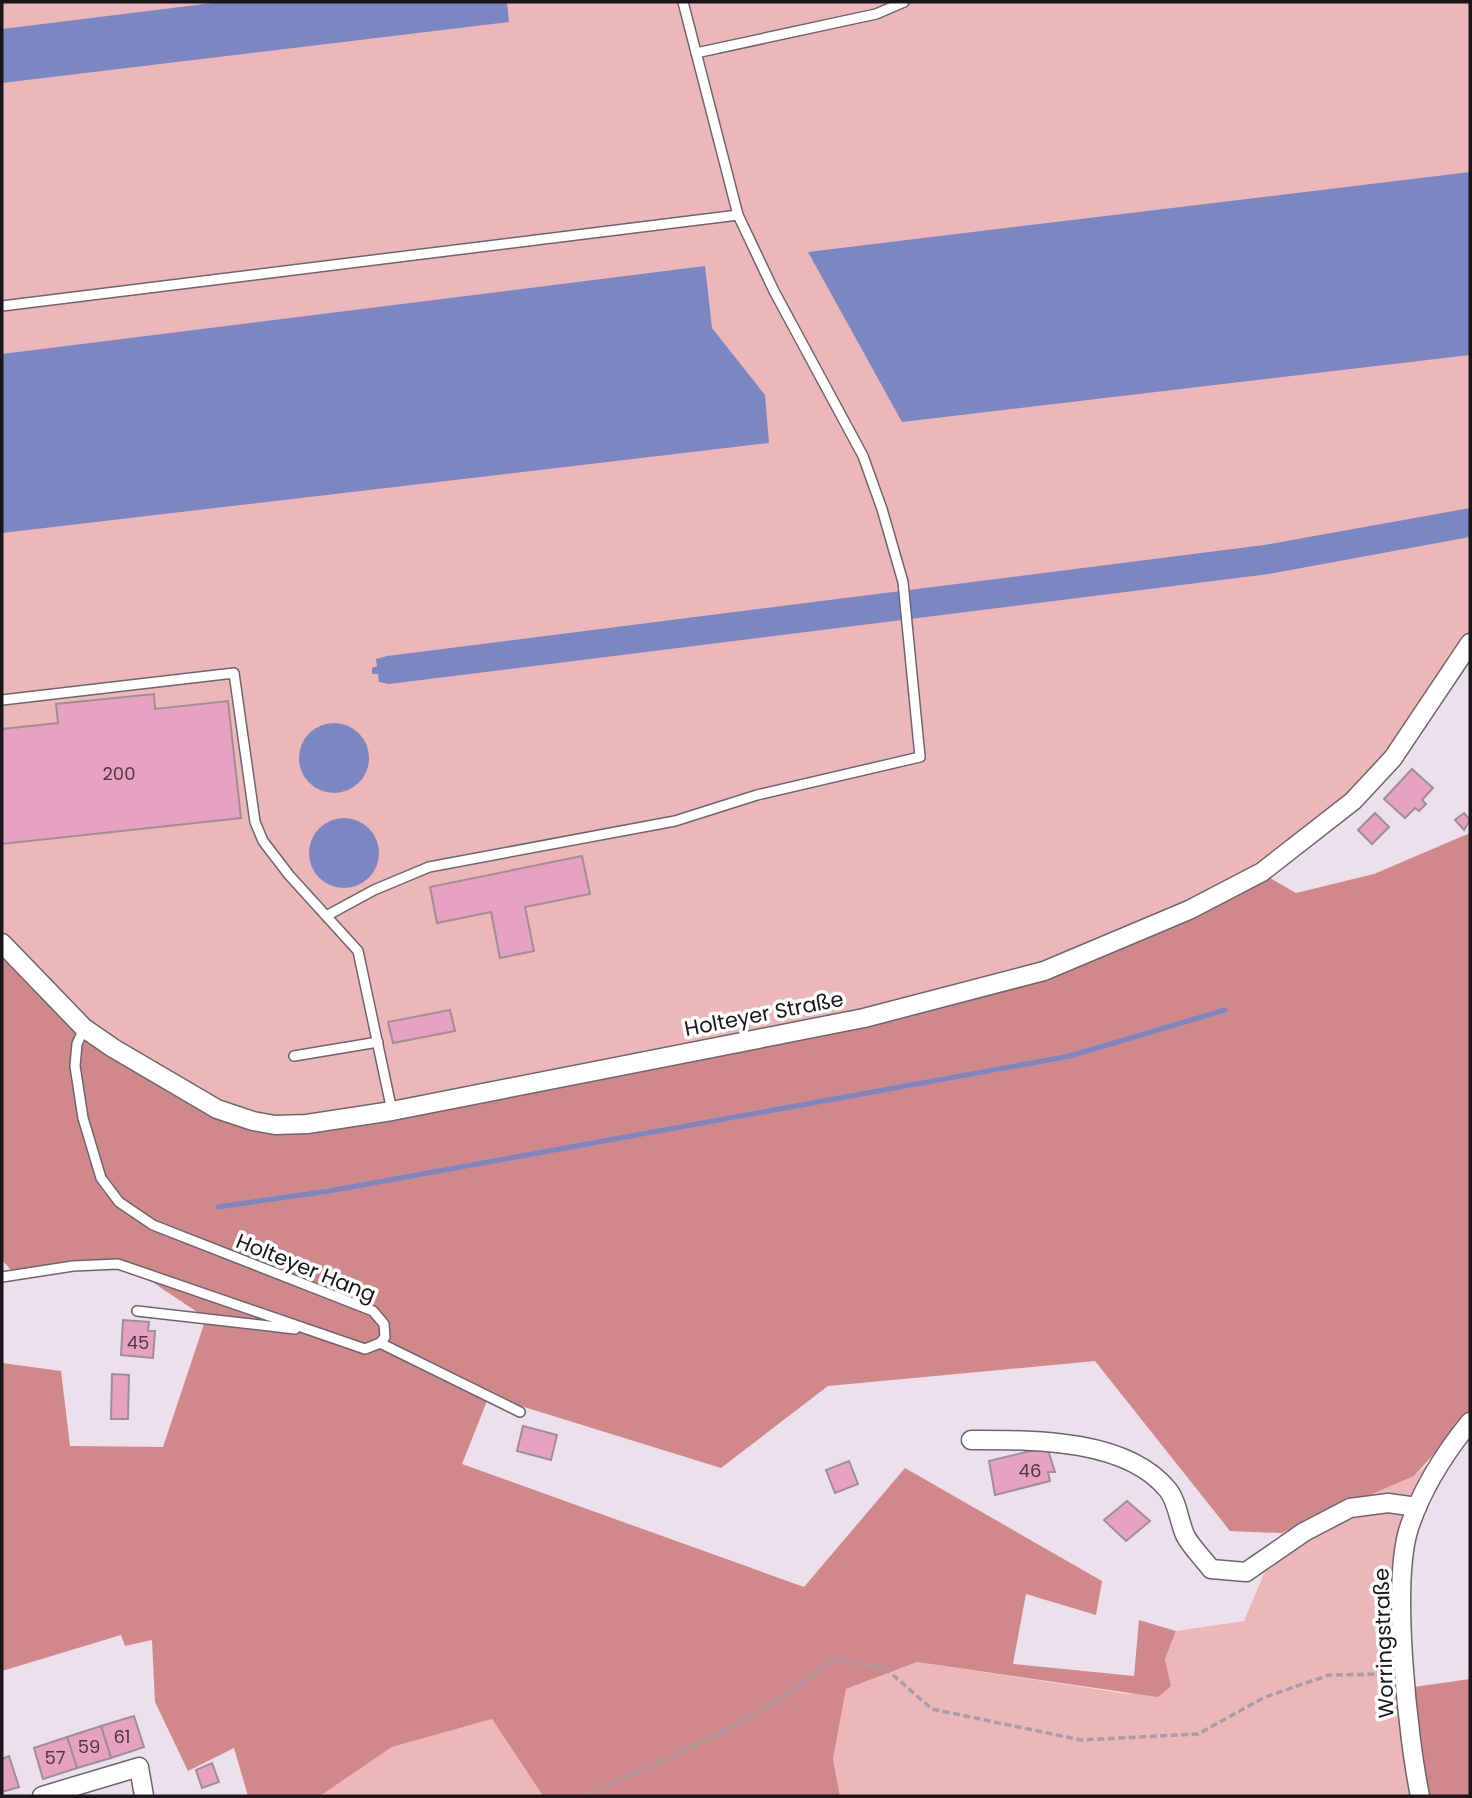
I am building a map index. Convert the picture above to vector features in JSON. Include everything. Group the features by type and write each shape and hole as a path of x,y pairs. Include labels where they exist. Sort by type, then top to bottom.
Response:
{"street":[{"name":"Holteyer Straße","path":"2,943 84,1028 184,1092 217,1109 253,1121 307,1124 391,1111 864,1018 1000,985 1097,951 1262,872 1353,801 1393,758 1470,643"},
{"name":"Worringstraße","path":"1420,1796 1414,1768 1406,1673 1403,1559 1408,1531 1417,1507 1443,1455 1470,1422"},
{"path":"971,1440 1039,1440 1075,1445 1117,1456 1151,1473 1170,1491 1186,1538 1211,1569 1245,1572 1304,1532 1350,1508 1388,1503 1417,1507"},
{"path":"42,1796 139,1767 145,1796"}],"lane":[{"path":"328,915 374,890 429,867 675,821 757,795 920,757 903,582 863,456 774,291 738,215 682,2"},
{"path":"696,53 876,14 904,2"},
{"path":"2,306 738,215"},
{"path":"2,700 234,673 255,822 263,841 289,875 358,951 391,1111"},
{"name":"Holteyer Hang","path":"84,1028 77,1044 75,1066 83,1118 101,1178 118,1202 153,1225 373,1311 384,1324 385,1337 380,1343"},
{"path":"294,1056 378,1042"},
{"path":"2,1277 73,1266 118,1264 365,1349 380,1343 520,1412"},
{"path":"137,1311 310,1330"}],"path":[{"path":"586,1796 743,1720 814,1675 833,1659 885,1668 932,1709 1081,1740 1198,1734 1265,1697 1329,1675 1406,1673"}],"shaded area":[{"path":"2,2 1470,2 1470,638 1392,756 1261,870 1085,950 940,995 349,1112 275,1118 218,1103 115,1046 2,939"},
{"path":"1470,833 1470,1414 1414,1476 1281,1533 1230,1531 1095,1361 828,1386 721,1468 489,1396 462,1464 804,1587 905,1468 1102,1581 1096,1615 1026,1594 1013,1664 1134,1676 1139,1620 1176,1631 1165,1659 1171,1686 1158,1697 917,1662 846,1689 833,1759 840,1796 543,1796 492,1719 392,1747 320,1796 248,1796 234,1748 188,1771 155,1702 152,1640 125,1646 121,1635 2,1671 2,1363 61,1371 70,1446 163,1447 206,1318 121,1261 11,1270 2,1260 2,949 82,1028 75,1042 74,1074 81,1118 93,1160 111,1196 127,1211 153,1226 112,1193 94,1159 82,1114 79,1090 78,1068 87,1031 164,1086 207,1109 258,1127 305,1131 778,1040 1002,990 1100,956 1265,875 1296,893 1374,874"},
{"path":"1439,1454 1406,1523 1417,1796 840,1796 833,1759 846,1689 917,1662 1128,1694 1171,1686 1165,1659 1176,1631 1244,1621 1281,1533 1414,1476"},
{"path":"1470,1679 1470,1796 1422,1796 1414,1687"},
{"path":"492,1719 543,1796 320,1796 392,1747"}],"water":[{"path":"221,2 507,2 509,22 2,83 2,29"},
{"path":"1470,172 1470,355 902,422 808,252"},
{"path":"705,266 712,328 765,395 769,443 2,533 2,354"},
{"path":"1470,508 1470,537 1269,574 389,684 379,682 378,674 372,674 372,668 377,666 376,659 387,656 1264,545"},
{"path":"341,723 354,729 363,738 367,744 367,772 359,783 348,791 327,793 309,783 301,772 299,751 309,733 320,725"},
{"path":"351,818 364,824 373,833 377,839 377,867 369,878 358,886 337,888 319,878 311,867 309,846 319,828 330,820"}],"building":[{"path":"154,694 155,709 228,701 241,818 2,844 2,729 58,723 56,704"},
{"path":"1412,769 1433,788 1422,800 1426,804 1419,811 1415,808 1405,818 1384,799"},
{"path":"1375,813 1389,827 1372,844 1358,830"},
{"path":"1464,813 1470,820 1464,830 1455,820"},
{"path":"582,856 590,894 525,907 534,951 500,958 491,912 437,923 430,887"},
{"path":"450,1010 455,1031 393,1043 388,1022"},
{"path":"123,1320 149,1322 148,1331 155,1331 153,1358 121,1355"},
{"path":"112,1374 129,1375 128,1419 111,1419"},
{"path":"523,1426 557,1435 551,1460 517,1451"},
{"path":"1047,1447 1055,1472 1048,1472 1050,1481 995,1495 989,1461"},
{"path":"849,1461 858,1484 835,1493 826,1470"},
{"path":"1127,1501 1150,1521 1126,1541 1104,1520"},
{"path":"134,1716 144,1747 111,1758 101,1726"},
{"path":"101,1726 111,1758 77,1768 67,1737"},
{"path":"67,1737 77,1768 43,1779 34,1748"},
{"path":"9,1756 19,1787 2,1792 2,1759"},
{"path":"212,1763 219,1782 202,1788 196,1770"}],"waterway":[{"path":"218,1207 329,1191 1070,1056 1225,1010"}]}
